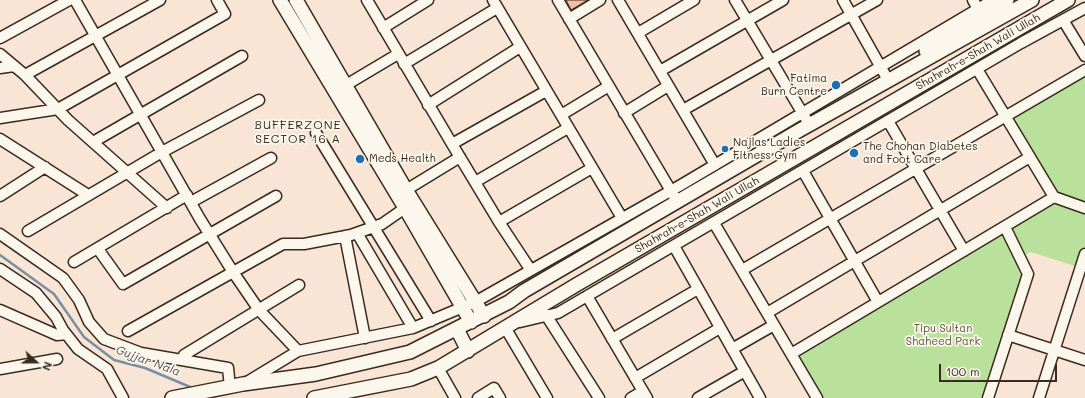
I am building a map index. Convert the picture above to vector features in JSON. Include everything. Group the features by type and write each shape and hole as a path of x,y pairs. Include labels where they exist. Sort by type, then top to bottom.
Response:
{"main road":[{"path":"280,0 405,208 471,322"},
{"path":"296,0 406,190 484,316"},
{"path":"912,66 929,48 952,32 1007,0"},
{"name":"Shahrah-e-Shah Wali Ullah","path":"172,398 236,385 287,379 410,352 510,302 524,291 912,66 1032,0"},
{"name":"Shahrah-e-Shah Wali Ullah","path":"314,398 410,379 438,368 576,285 1068,0"},
{"path":"805,128 811,149"},
{"path":"457,329 468,351"}],"street":[{"path":"0,38 69,0"},
{"path":"75,0 189,199 233,272 259,310 298,351"},
{"path":"25,75 160,0"},
{"path":"0,118 58,110 118,74 225,14 217,0"},
{"path":"367,0 428,105 499,222 530,269"},
{"path":"383,28 428,0"},
{"path":"558,0 677,202"},
{"path":"569,19 600,0"},
{"path":"618,0 715,165"},
{"path":"638,33 694,0"},
{"path":"735,0 802,113 805,128"},
{"path":"660,72 783,0"},
{"path":"844,0 888,80"},
{"path":"683,110 877,0"},
{"path":"973,0 978,9"},
{"path":"0,234 63,278 79,300 89,322 104,338 140,353 228,368 236,385 298,351 413,328 475,302 530,269 715,165 993,0"},
{"path":"404,64 495,4 622,218"},
{"path":"547,398 510,326 546,315 558,313 977,69 1085,8"},
{"path":"1063,20 1085,56"},
{"path":"428,105 520,47"},
{"path":"0,54 25,75 58,110 166,208"},
{"path":"346,85 398,54"},
{"path":"93,142 242,56"},
{"path":"0,68 14,66"},
{"path":"977,69 1054,197 1085,208"},
{"path":"742,270 1085,70"},
{"path":"560,115 608,86"},
{"path":"624,113 668,86"},
{"path":"452,144 546,91"},
{"path":"840,91 848,104"},
{"path":"28,231 162,152 259,100"},
{"path":"888,121 964,251"},
{"path":"475,182 568,128"},
{"path":"316,133 431,321"},
{"path":"0,140 88,195"},
{"path":"733,154 740,166"},
{"path":"406,190 460,157"},
{"path":"767,313 1030,157"},
{"path":"74,262 166,208 189,199 271,158"},
{"path":"0,196 45,167"},
{"path":"499,222 592,168"},
{"path":"803,171 878,302"},
{"path":"98,249 123,284 276,196"},
{"path":"791,354 1054,197"},
{"path":"128,331 283,244 304,244 357,233 382,224 405,208"},
{"path":"714,223 817,398"},
{"path":"988,398 1028,274 1004,228"},
{"path":"357,233 413,328"},
{"path":"345,236 365,338"},
{"path":"674,246 760,398"},
{"path":"1039,398 1084,259"},
{"path":"0,269 36,293 56,317 66,334 78,349 107,369 123,398"},
{"path":"510,302 518,284 530,269"},
{"path":"184,355 299,285"},
{"path":"612,339 698,289"},
{"path":"587,296 645,394 631,398"},
{"path":"0,310 56,335 66,334"},
{"path":"546,315 599,398"},
{"path":"732,349 774,325"},
{"path":"635,378 720,328"},
{"path":"1008,335 1085,360"},
{"path":"0,369 57,359"},
{"path":"438,368 455,398"},
{"path":"698,398 744,371"},
{"path":"478,398 494,388 500,398"}],"green space":[{"name":"Tipu Sultan Shaheed Park","path":"1085,70 1085,254 1081,268 1031,252 1020,257 1028,274 988,398 817,398 791,354 1054,198 1008,115"}],"building":[{"path":"566,0 588,0 571,10"}],"waterway":[{"name":"Gujjar Nala","path":"0,255 54,294 84,337 114,360 145,368 195,389"}],"place":[{"name":"Fatima Burn Centre","path":"836,85"},
{"name":"Najlas Ladies Fitness Gym","path":"725,149"},
{"name":"The Chohan Diabetes and Foot Care","path":"854,153"},
{"name":"Meds Health","path":"360,159"}],"district":[{"name":"BUFFERZONE SECTOR 16 A","path":"298,132"}]}
